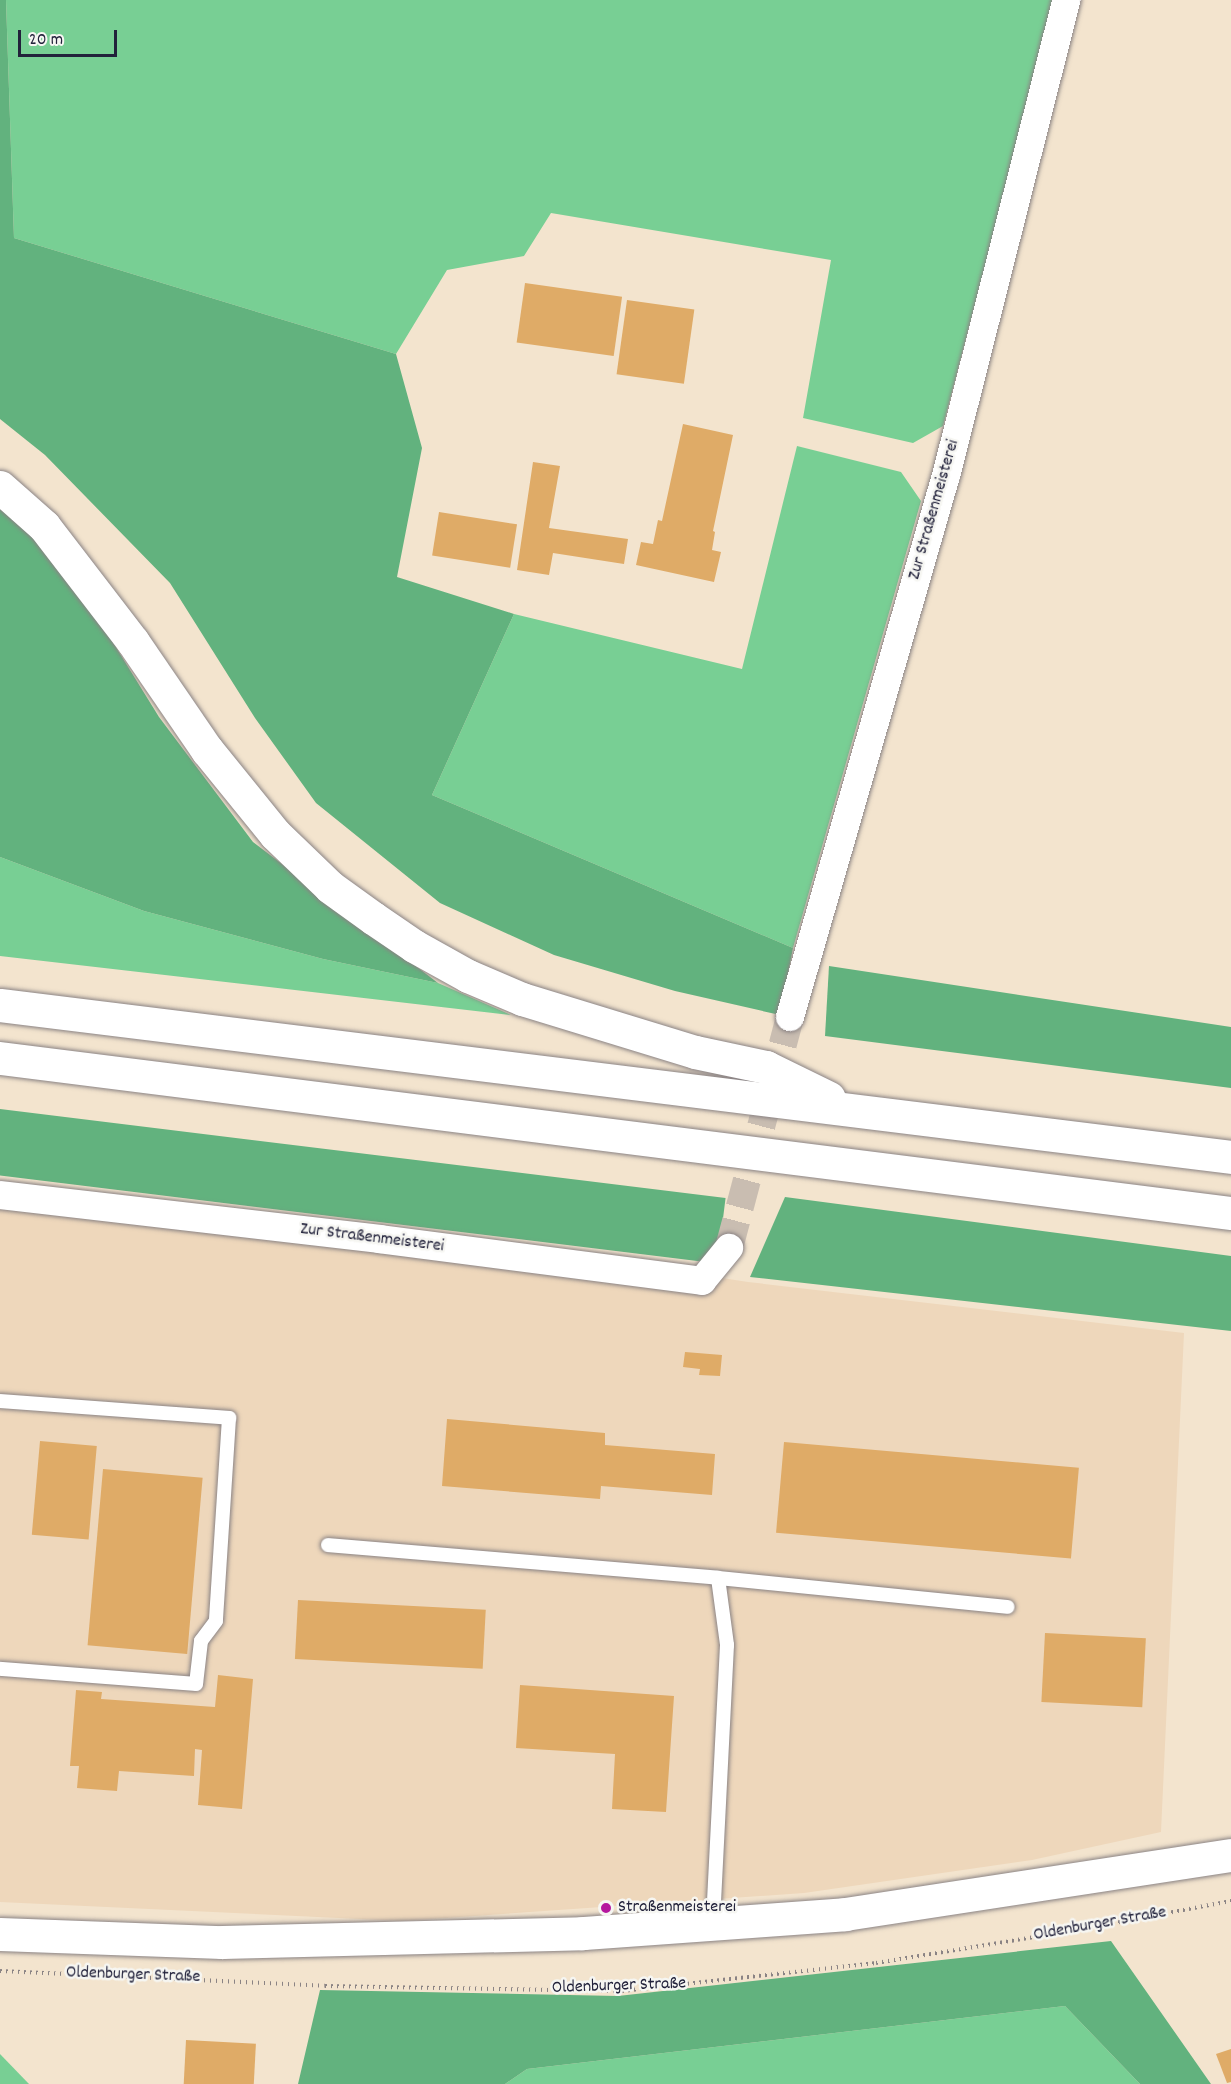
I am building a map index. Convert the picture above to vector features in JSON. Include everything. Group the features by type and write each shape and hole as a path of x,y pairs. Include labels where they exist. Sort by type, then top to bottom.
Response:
{"main road":[{"path":"0,487 44,526 133,642 207,750 275,834 330,886 373,918 414,946 468,976 522,999 695,1052 766,1067 853,1109"},
{"path":"0,1005 1231,1157"},
{"path":"0,1058 1231,1213"},
{"name":"Oldenburger Straße","path":"0,1934 222,1942 583,1934 845,1914 1231,1856"}],"street":[{"name":"Zur Straßenmeisterei","path":"790,1017 947,472 1066,0"},
{"name":"Zur Straßenmeisterei","path":"0,1195 379,1239 702,1281 729,1248"}],"lane":[{"path":"0,1401 229,1418 216,1621 201,1641 196,1684 0,1669"},
{"path":"328,1545 718,1578 1008,1607"},
{"path":"713,1923 727,1645 718,1578"}],"path":[{"name":"Oldenburger Straße","path":"0,1971 326,1986 622,1991 876,1963 1083,1929 1231,1901"}],"shaded area":[{"path":"0,1185 417,1231 748,1282 1184,1333 1161,1832 1032,1860 804,1893 402,1921 0,1902"}],"green space":[{"path":"0,0 6,0 14,238 396,354 422,448 397,577 514,614 432,795 793,948 780,1015 675,991 554,955 440,903 316,803 255,718 170,583 45,455 0,419"},
{"path":"6,0 1055,0 943,426 913,443 803,418 831,260 551,213 524,256 447,270 396,354 14,238"},
{"path":"797,446 901,472 921,501 793,948 432,795 514,614 742,669"},
{"path":"0,509 42,541 109,636 159,717 253,842 438,983 323,959 144,911 0,857"},
{"path":"0,857 144,911 323,959 438,983 511,1015 0,956"},
{"path":"829,966 1231,1027 1231,1088 825,1036"},
{"path":"0,1109 726,1198 718,1264 0,1175"},
{"path":"785,1197 1231,1256 1231,1331 750,1277"},
{"path":"1111,1941 1211,2084 1140,2084 1065,2006 527,2069 505,2084 298,2084 320,1990 618,1996"},
{"path":"1065,2006 1140,2084 505,2084 527,2069"},
{"path":"0,2054 29,2084 0,2084"}],"building":[{"path":"525,283 622,297 614,356 517,342"},
{"path":"627,300 694,309 684,384 617,374"},
{"path":"683,424 733,435 713,531 715,532 712,550 721,552 714,582 636,565 641,542 653,544 658,520 662,521"},
{"path":"533,462 560,466 549,528 628,539 624,564 553,553 549,575 517,570"},
{"path":"439,512 517,524 510,568 432,555"},
{"path":"685,1352 722,1355 720,1376 699,1375 700,1369 683,1367"},
{"path":"447,1419 605,1433 605,1445 715,1454 712,1495 601,1486 600,1499 442,1486"},
{"path":"40,1441 97,1446 89,1540 32,1535"},
{"path":"784,1442 1079,1468 1071,1558 776,1533"},
{"path":"103,1469 203,1478 187,1654 88,1645"},
{"path":"298,1600 486,1610 483,1669 295,1659"},
{"path":"1045,1633 1146,1638 1142,1707 1041,1702"},
{"path":"218,1675 253,1679 242,1809 198,1805 202,1750 195,1749 194,1776 119,1771 117,1791 77,1788 79,1766 70,1766 76,1690 102,1692 101,1699 215,1707"},
{"path":"520,1685 674,1696 666,1812 612,1809 615,1754 516,1748"},
{"path":"186,2040 256,2044 254,2084 184,2084"},
{"path":"1231,2049 1231,2082 1227,2083 1216,2054"}],"tunnel":[{"path":"729,1248 790,1017"}],"place":[{"name":"Straßenmeisterei","path":"606,1908"}]}
